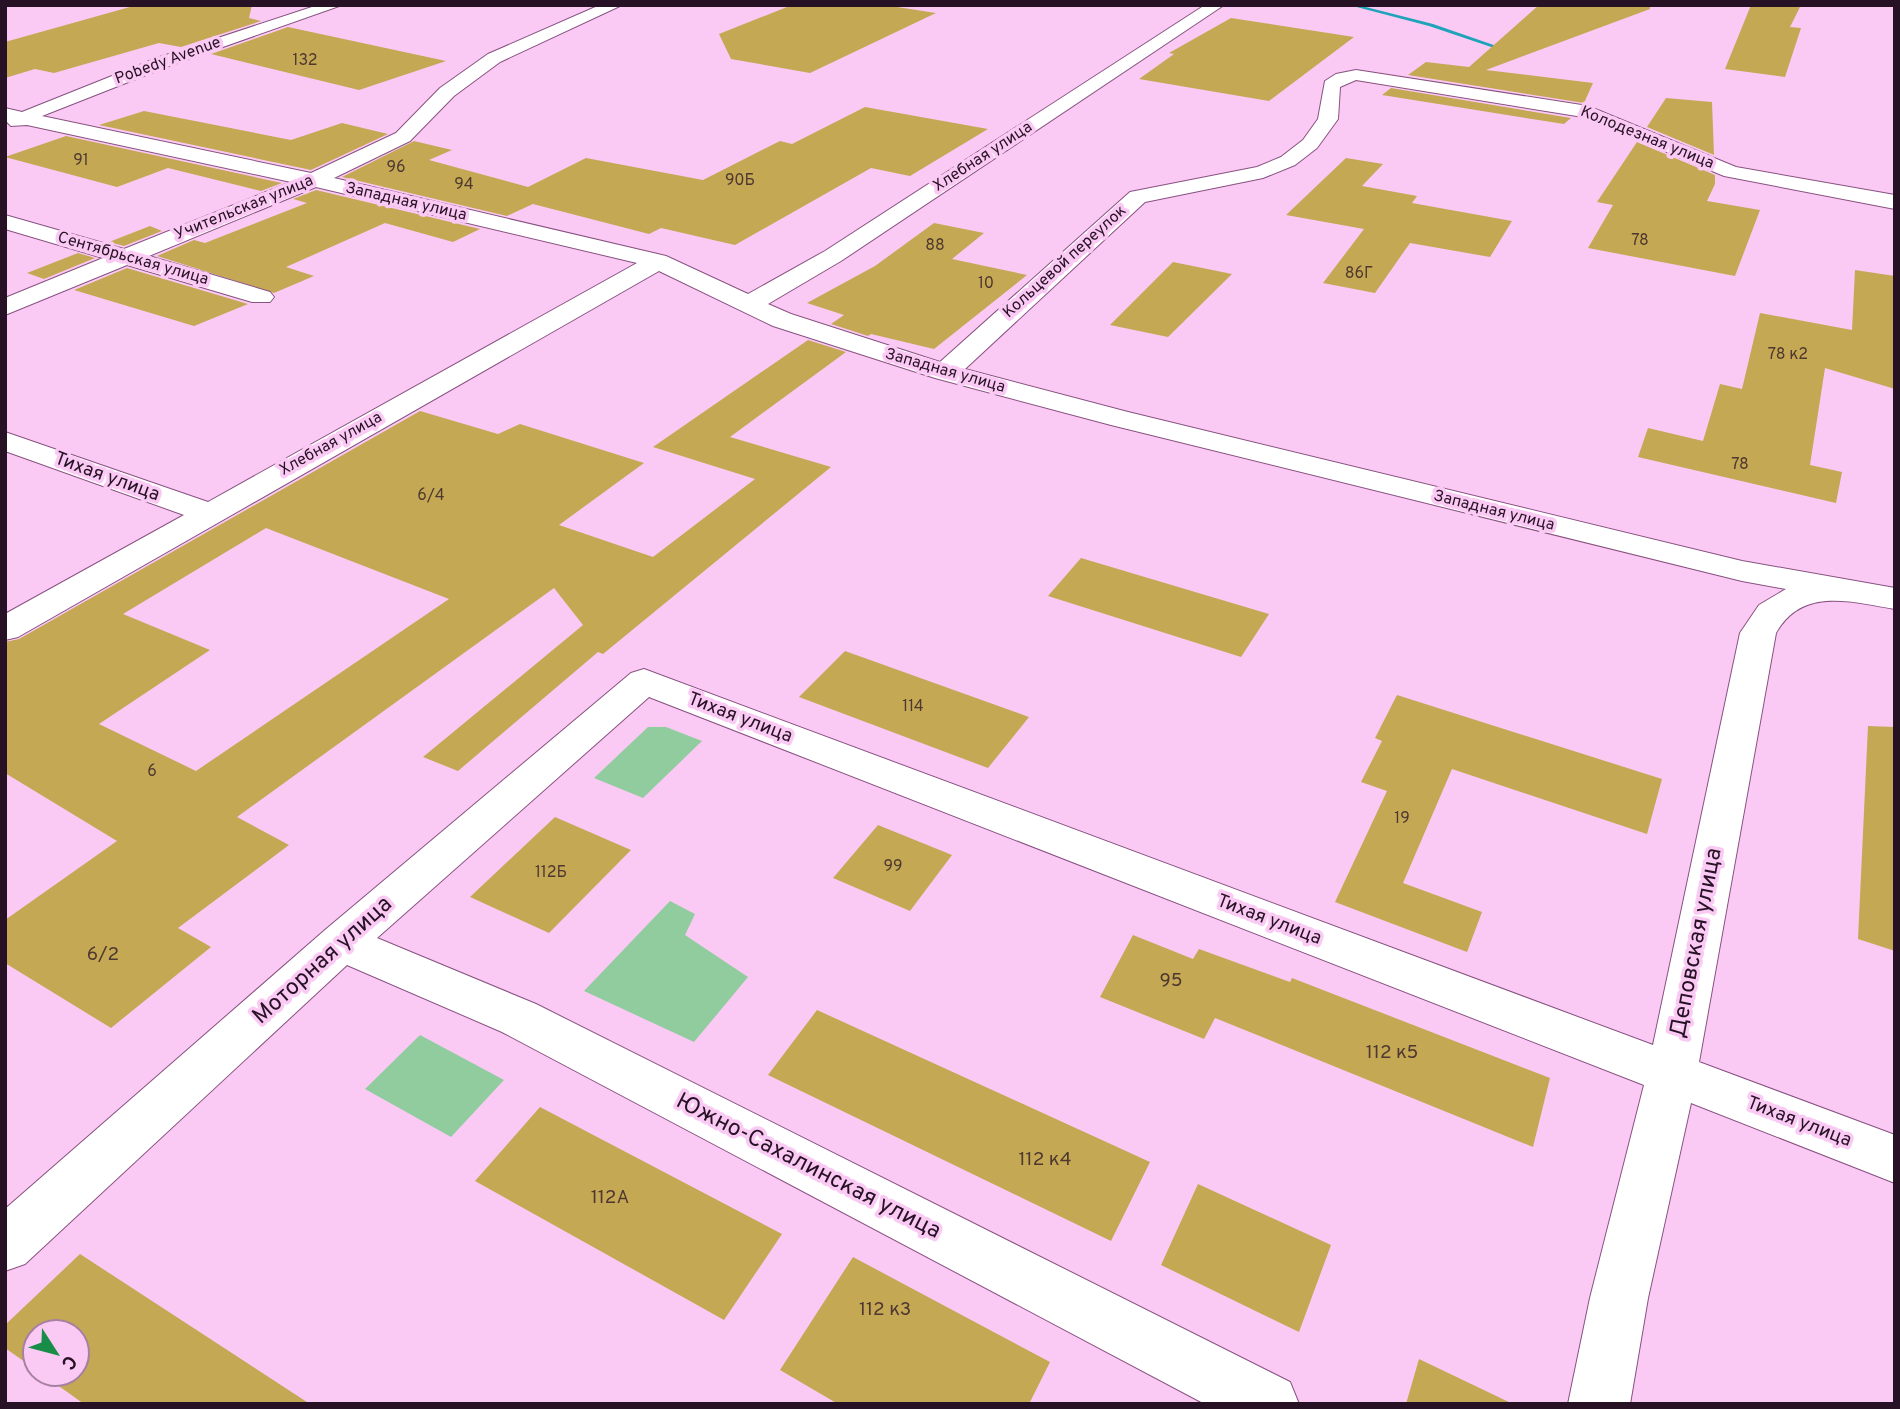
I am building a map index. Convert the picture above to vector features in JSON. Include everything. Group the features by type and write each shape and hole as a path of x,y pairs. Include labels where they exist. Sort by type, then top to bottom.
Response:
{"street":[{"name":"Pobedy Avenue","path":"12,119 163,62 334,5"},
{"name":"Учительская улица","path":"5,307 314,180 403,137 447,92 494,58 614,5"},
{"name":"Хлебная улица","path":"748,304 832,256 1216,5"},
{"name":"Колодезная улица","path":"1356,75 1588,112 1731,172 1895,202"},
{"name":"Кольцевой переулок","path":"945,372 1138,197 1263,172 1288,161 1310,144 1328,119 1331,85 1342,78 1356,75"},
{"name":"Западная улица","path":"12,119 314,180 658,261 782,320 859,347 945,372 1161,429 1742,571 1895,599"},
{"name":"Сентябрьская улица","path":"5,222 261,297"},
{"name":"Хлебная улица","path":"5,629 658,261"},
{"name":"Тихая улица","path":"5,441 209,513"},
{"name":"Деповская улица","path":"1599,1404 1619,1298 1672,1074 1758,633 1769,612 1787,600 1829,589 1895,579"},
{"name":"Тихая улица","path":"645,681 1895,1158"},
{"name":"Моторная улица","path":"5,1245 341,943 645,681"},
{"name":"Южно-Сахалинская улица","path":"341,943 519,1018 1268,1404"}],"green space":[{"path":"648,727 666,727 702,741 643,798 594,778"},
{"path":"670,901 695,914 685,935 748,977 694,1042 584,991"},
{"path":"420,1035 504,1080 451,1137 365,1089"}],"building":[{"path":"137,5 252,5 249,18 261,21 181,47 159,43 54,73 35,69 5,78 5,42"},
{"path":"792,5 884,5 936,13 810,73 731,59 719,34"},
{"path":"1539,5 1650,5 1650,9 1486,70 1593,83 1584,103 1408,75 1426,62 1469,67"},
{"path":"1751,5 1801,5 1790,27 1801,28 1785,77 1725,69"},
{"path":"1231,18 1354,37 1269,101 1139,79 1174,54 1169,53"},
{"path":"288,27 446,61 359,90 211,54"},
{"path":"1391,88 1571,118 1564,124 1382,95"},
{"path":"1666,98 1712,102 1714,155 1647,127"},
{"path":"865,107 988,129 910,176 871,168 735,245 661,228 649,234 533,204 507,216 342,177 414,141 452,150 429,160 528,187 586,158 703,180 780,141 792,144"},
{"path":"144,111 291,140 342,123 388,134 311,170 99,125"},
{"path":"66,136 282,183 261,191 168,168 117,187 5,157"},
{"path":"1637,142 1715,175 1715,184 1707,201 1760,210 1735,276 1588,248 1613,205 1597,202"},
{"path":"1346,158 1383,164 1362,186 1417,196 1412,203 1512,221 1490,257 1410,243 1375,293 1323,283 1364,229 1286,215"},
{"path":"316,190 480,229 453,242 385,223 286,267 314,276 274,293 157,256 194,240 205,243 307,203 293,199"},
{"path":"934,223 984,233 952,259 1027,275 934,349 871,334 868,336 831,324 844,315 807,303 875,266"},
{"path":"150,226 162,231 124,246 109,242"},
{"path":"78,253 95,258 44,279 27,273"},
{"path":"1173,262 1232,274 1168,337 1110,325"},
{"path":"127,268 248,304 194,326 74,290"},
{"path":"1855,270 1895,276 1895,389 1825,368 1810,465 1842,472 1836,503 1638,457 1648,428 1703,441 1720,384 1742,389 1760,313 1852,330"},
{"path":"808,340 846,352 730,437 831,467 603,654 598,652 458,771 423,757 583,625 554,588 237,817 289,845 178,928 211,947 111,1028 5,963 5,920 117,841 5,773 5,642 19,639 420,411 498,434 520,424 644,463 559,525 653,557 755,479 653,447","holes":["266,528 449,599 196,771 99,724 210,650 123,614"]},
{"path":"1081,558 1269,614 1241,657 1048,596"},
{"path":"845,651 1029,717 988,768 799,697"},
{"path":"1397,695 1662,779 1647,834 1452,769 1403,883 1482,912 1467,952 1335,902 1387,791 1361,782 1382,741 1375,738"},
{"path":"1868,726 1895,727 1895,951 1858,939"},
{"path":"555,817 631,850 549,933 470,897"},
{"path":"878,825 952,855 910,911 833,878"},
{"path":"1133,935 1193,959 1199,949 1290,982 1292,978 1550,1078 1533,1147 1215,1018 1204,1039 1100,997"},
{"path":"817,1010 1150,1162 1111,1241 768,1075"},
{"path":"540,1107 782,1234 724,1320 475,1181"},
{"path":"1198,1184 1331,1245 1299,1332 1161,1265"},
{"path":"80,1254 310,1404 84,1404 62,1388 91,1388 91,1318 21,1318 21,1359 5,1348 5,1325"},
{"path":"853,1257 1050,1362 1029,1404 838,1404 780,1370"},
{"path":"1419,1359 1513,1404 1406,1404"}],"waterway":[{"path":"1351,5 1431,25 1508,51"}]}
